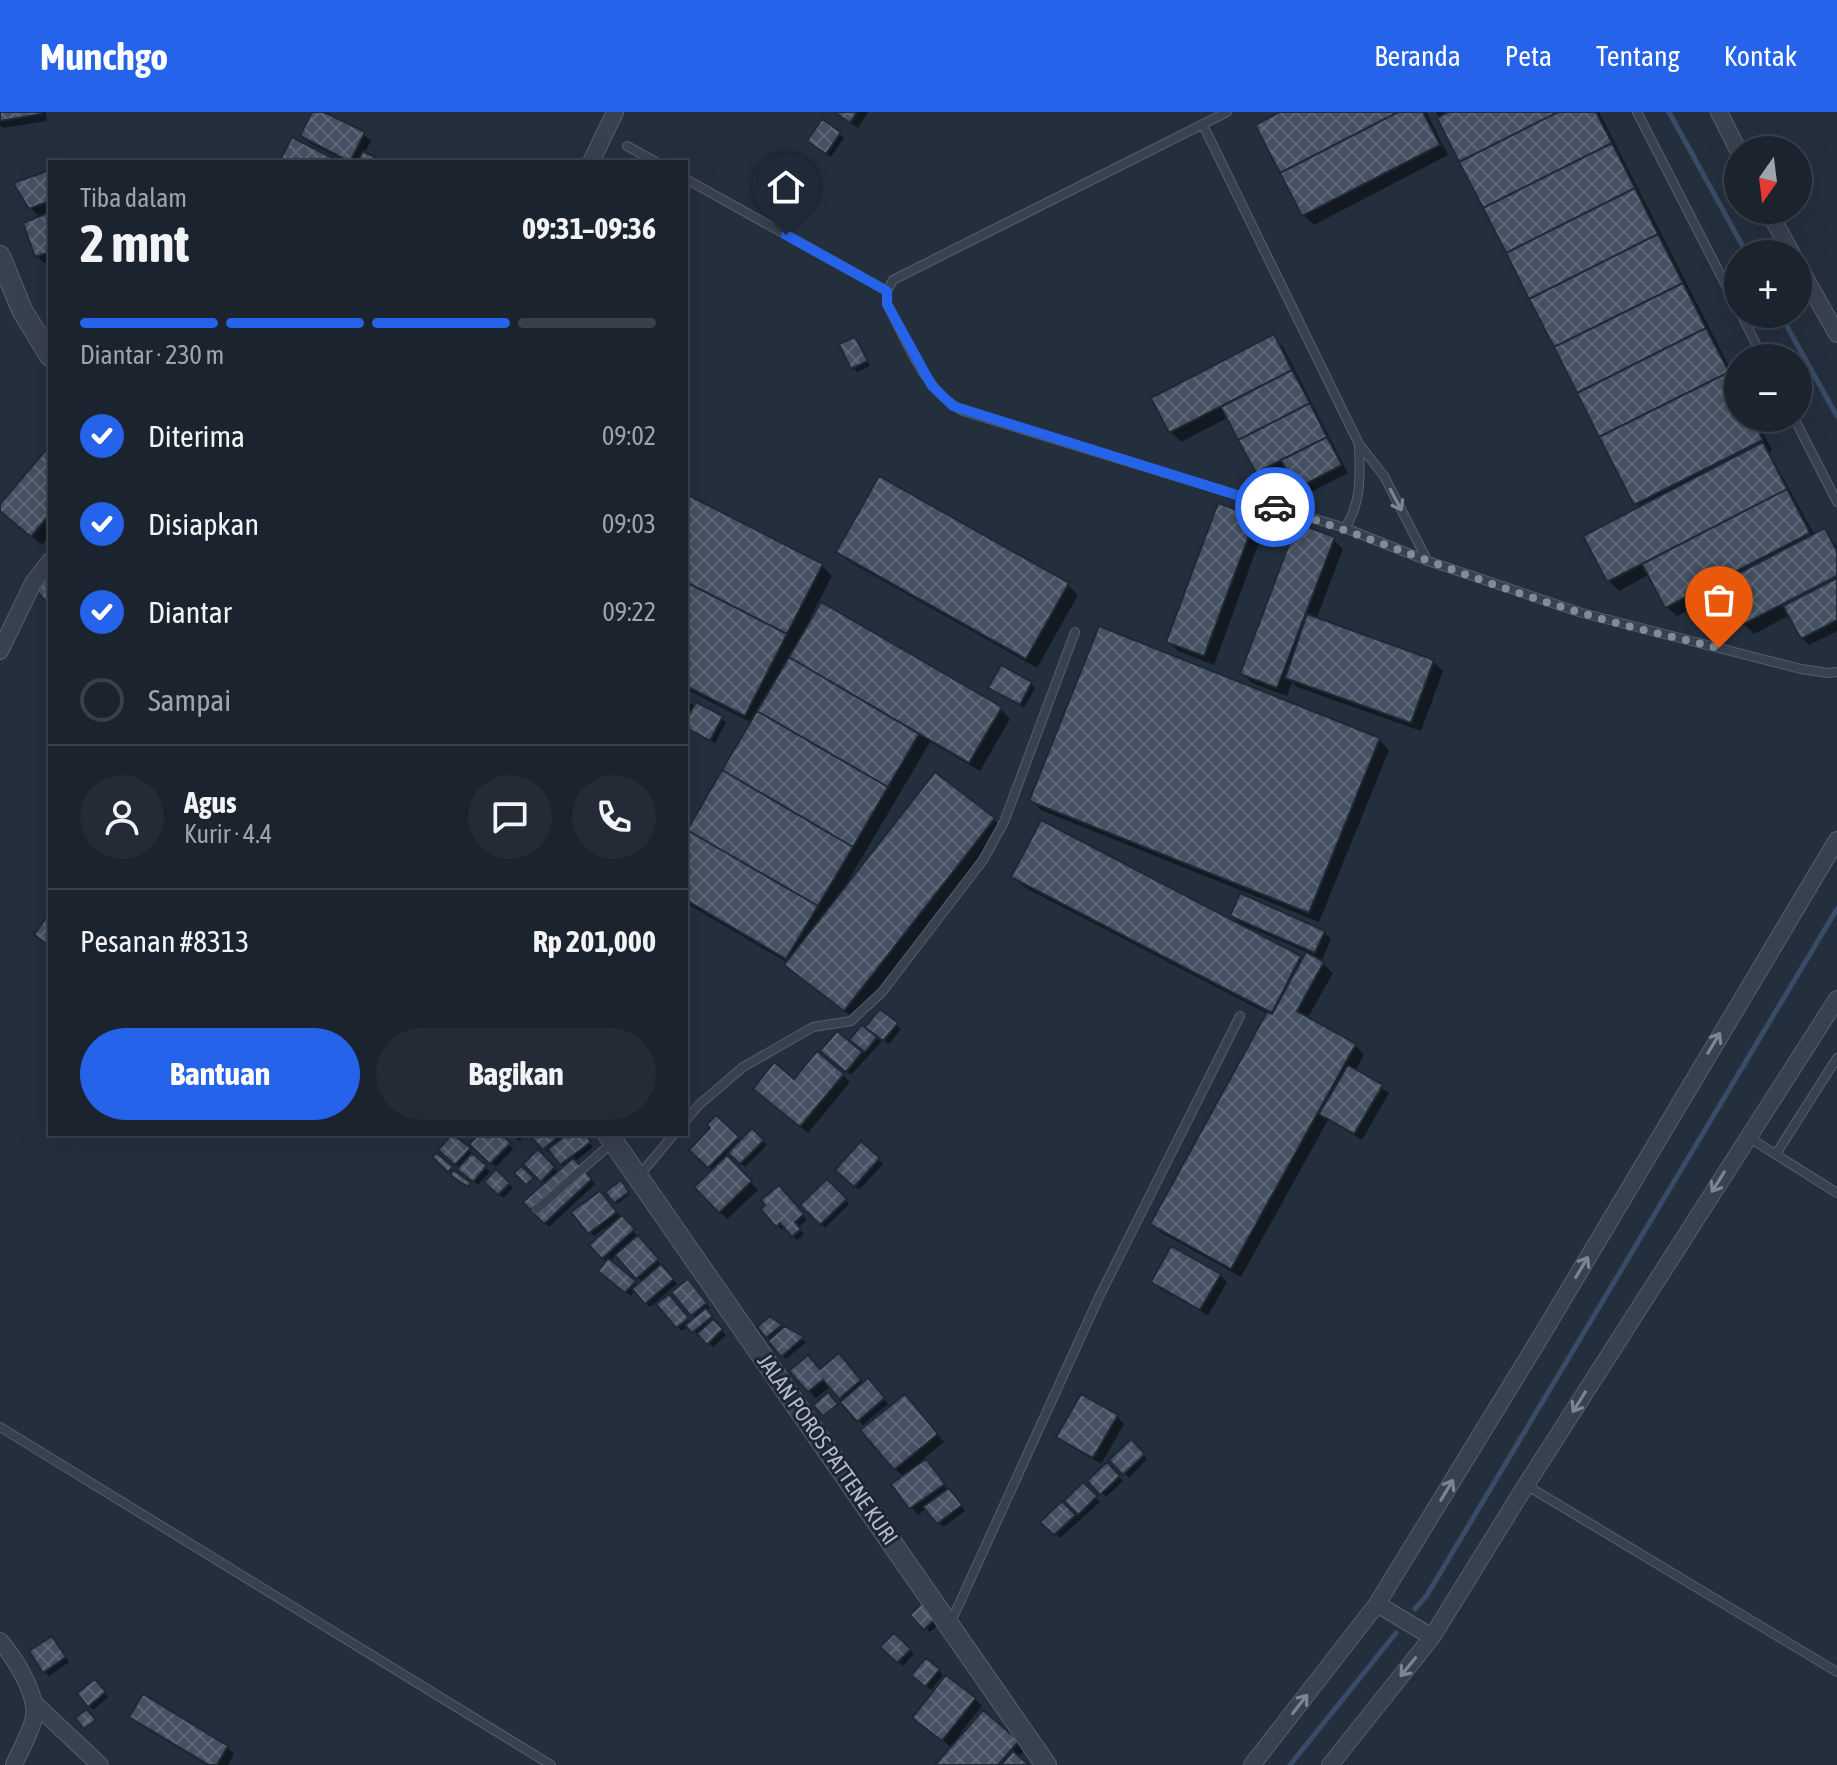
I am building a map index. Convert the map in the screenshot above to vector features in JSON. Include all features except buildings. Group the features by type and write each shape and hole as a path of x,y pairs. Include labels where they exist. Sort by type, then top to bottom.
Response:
{"street":[{"path":"592,160 615,112"},
{"path":"1722,113 1732,136"},
{"path":"0,256 30,325 48,353"},
{"path":"1812,290 1837,334"},
{"path":"0,651 33,583 48,564"},
{"path":"1252,1765 1377,1604 1543,1333 1837,840"},
{"path":"1330,1765 1432,1637 1747,1137 1836,1002"},
{"name":"JALAN POROS PATTENE KURI","path":"611,1138 1046,1765"},
{"path":"1377,1604 1432,1637"},
{"path":"0,1641 24,1678 33,1702 34,1716 14,1765"},
{"path":"33,1702 100,1765"}],"lane":[{"path":"1227,112 900,274 887,291 887,304 928,379 953,406 1345,528 1428,561 1582,613 1801,669 1837,672"},
{"path":"1637,112 1724,282"},
{"path":"1203,125 1359,444 1384,476 1428,561"},
{"path":"627,146 652,160"},
{"path":"688,180 887,291"},
{"path":"1801,432 1837,502"},
{"path":"1345,528 1354,514 1360,487 1359,444"},
{"path":"688,1118 743,1067 813,1027 851,1021 882,992 983,860 1004,822 1075,632"},
{"path":"950,1624 1099,1297 1240,1016"},
{"path":"1776,1154 1837,1058"},
{"path":"639,1176 672,1136"},
{"path":"1747,1137 1837,1193"},
{"path":"537,1209 611,1138"},
{"path":"0,1427 551,1765"},
{"path":"1526,1485 1837,1672"}],"waterway":[{"path":"1669,112 1739,240"},
{"path":"1788,328 1837,416"},
{"path":"1415,1609 1427,1595 1837,909"},
{"path":"1290,1765 1396,1633"}],"way so far":[{"path":"1275,507 1345,528 1428,561 1582,613 1719,648"}],"route":[{"path":"786,235 887,291 887,304 932,386 953,406 1275,507"}]}
